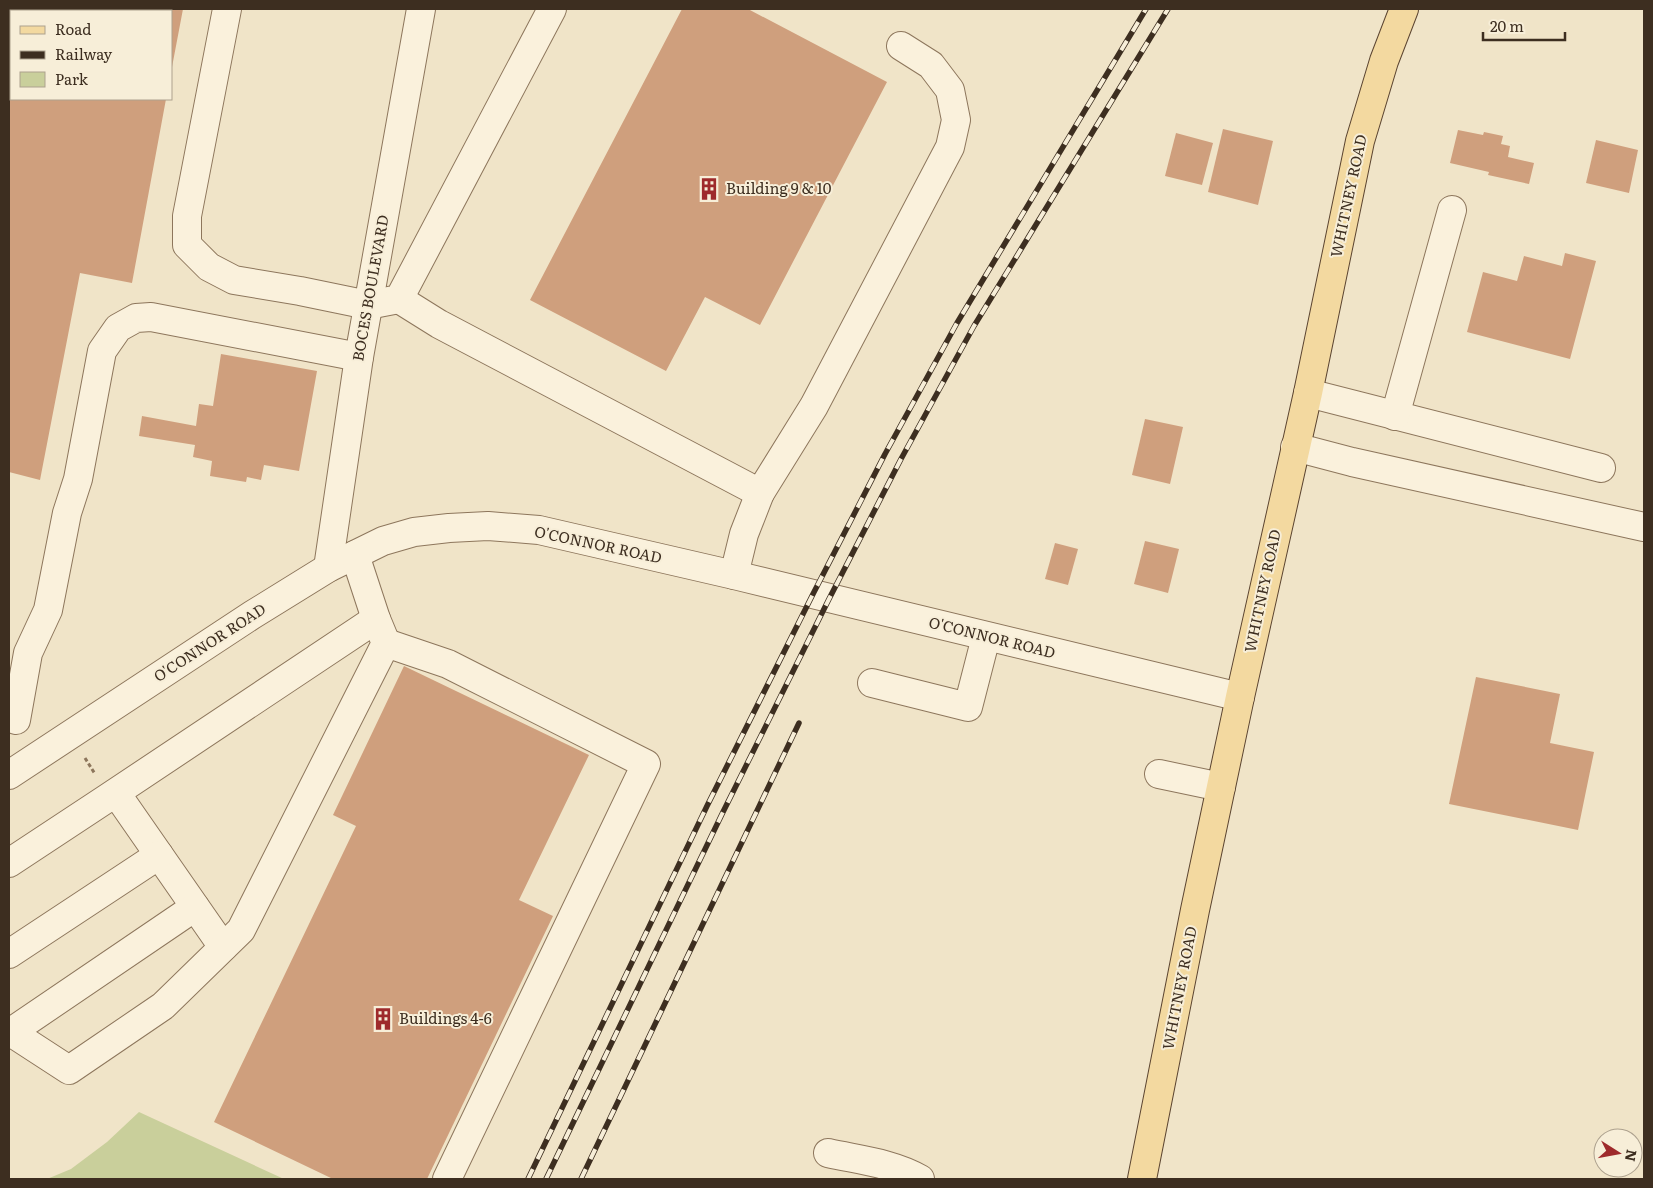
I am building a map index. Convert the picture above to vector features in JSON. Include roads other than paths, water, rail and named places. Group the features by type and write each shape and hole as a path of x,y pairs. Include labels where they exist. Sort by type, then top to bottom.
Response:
{"main road":[{"name":"WHITNEY ROAD","path":"1142,1179 1221,787 1308,393 1360,141 1384,61 1404,9"}],"street":[{"path":"227,9 188,216 187,244 209,267 234,280 368,305 399,299 439,324 760,493"},
{"name":"BOCES BOULEVARD","path":"328,568 359,358 421,9"},
{"path":"399,299 552,9"},
{"path":"734,575 744,534 760,493 814,406 950,147 956,120 950,90 931,64 901,46"},
{"path":"1396,416 1452,210"},
{"path":"38,756 12,720 28,654 48,610 67,513 78,479 102,351 118,328 136,318 151,317 359,358"},
{"path":"1308,393 1601,468"},
{"path":"1295,447 1352,462 1644,527"},
{"name":"O'CONNOR ROAD","path":"9,774 244,620 328,568 383,541 414,532 449,528 488,526 539,530 734,575 1240,698"},
{"path":"355,555 381,630 646,764 446,1179"},
{"path":"9,863 116,793 381,630"},
{"path":"195,907 10,1031 69,1070 163,1006 241,930 381,630"},
{"path":"872,683 968,707 986,637"},
{"path":"1160,774 1221,787"},
{"path":"116,793 224,948"},
{"path":"9,954 159,855"},
{"path":"828,1153 895,1167 920,1179"}],"railway":[{"path":"528,1179 707,806 885,454 957,323 1146,9"},
{"path":"546,1179 723,812 901,459 974,326 1168,9"},
{"path":"581,1179 799,723"}],"place":[{"name":"Building 9 & 10","path":"709,189"},
{"name":"Buildings 4-6","path":"383,1019"}]}
